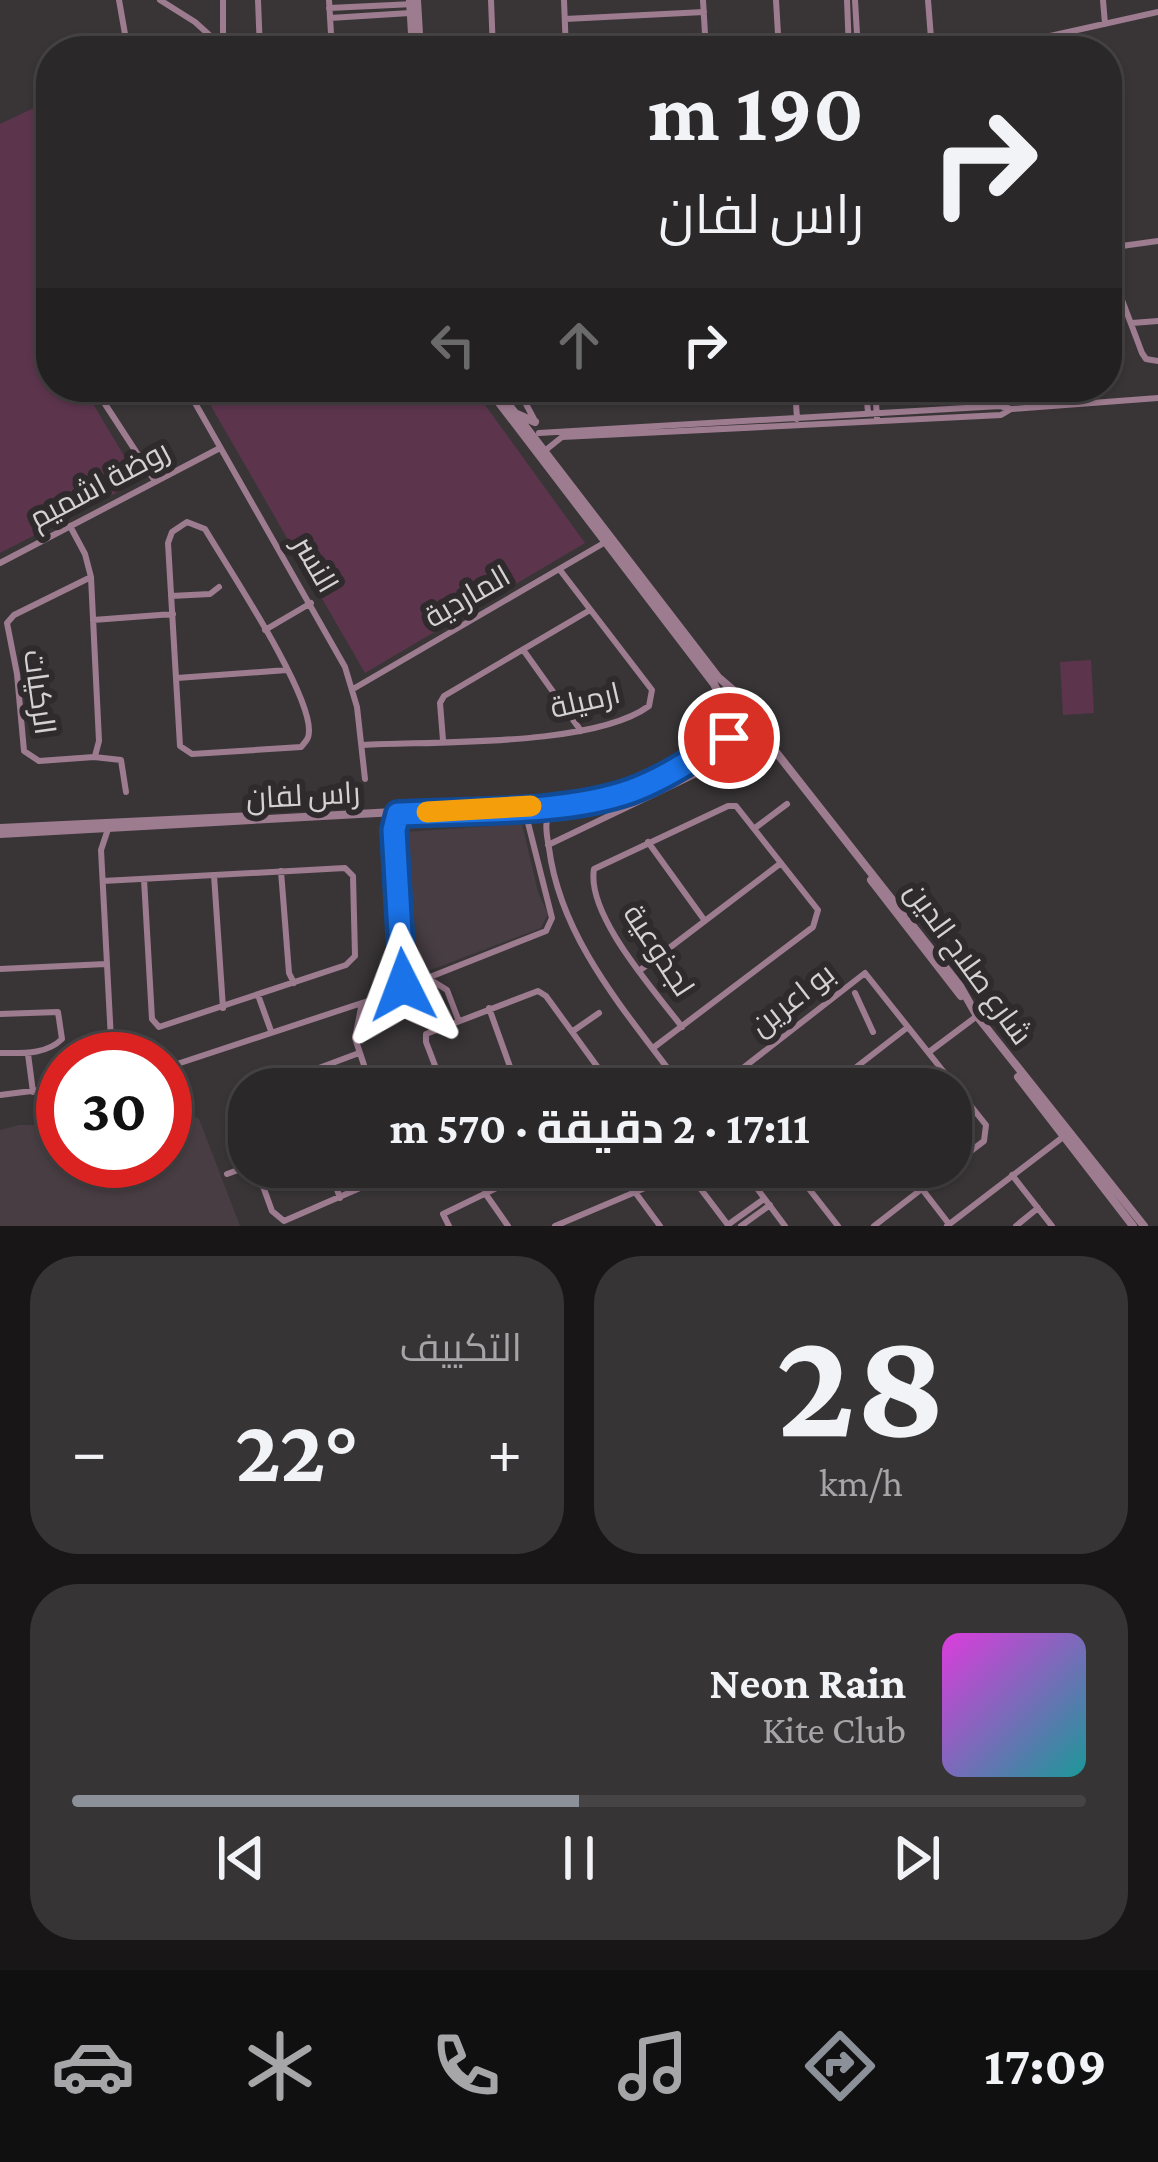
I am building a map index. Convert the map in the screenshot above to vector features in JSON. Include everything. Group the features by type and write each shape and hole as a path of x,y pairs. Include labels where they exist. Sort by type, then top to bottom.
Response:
{"street":[{"path":"118,0 125,36"},
{"path":"160,0 211,36"},
{"path":"223,0 224,36"},
{"path":"258,0 259,36"},
{"path":"491,0 493,36"},
{"path":"564,0 566,36"},
{"path":"704,0 705,36"},
{"path":"776,0 778,36"},
{"path":"851,0 853,36"},
{"path":"928,0 931,36"},
{"path":"1103,0 1105,24"},
{"path":"331,36 329,4 414,6"},
{"path":"330,18 414,6"},
{"path":"414,6 416,36"},
{"path":"565,19 704,12"},
{"path":"1051,36 1158,12"},
{"path":"1122,246 1158,242"},
{"path":"1122,301 1142,353 1158,361"},
{"path":"1130,323 1158,321"},
{"path":"1122,401 1158,398"},
{"path":"104,402 155,481"},
{"name":"النسر","path":"194,402 335,645 353,689 365,779"},
{"path":"501,402 509,414 714,684 725,707 726,727 740,736 755,733 762,724 760,705 723,682 509,414"},
{"path":"525,402 552,463"},
{"path":"796,402 797,422"},
{"path":"871,402 872,418"},
{"path":"547,449 562,437 1001,415 1011,410 1109,402"},
{"path":"509,414 537,428 797,422"},
{"name":"روضة اشميم","path":"0,563 220,447"},
{"path":"199,524 287,670 310,732 305,743 296,750 186,753 180,746 171,596 169,537 181,525 199,524"},
{"name":"الركيات","path":"70,526 91,577 99,741 94,757 39,761 28,757 7,628 14,615 91,577"},
{"name":"الماردية","path":"353,689 607,541"},
{"name":"ارميلة","path":"362,745 581,731 649,706 653,696 560,570"},
{"path":"171,596 210,594 220,587"},
{"path":"265,630 311,603"},
{"path":"443,740 443,696 590,610"},
{"path":"93,620 172,614"},
{"path":"523,650 581,731"},
{"path":"177,678 287,670"},
{"path":"725,707 740,696"},
{"name":"شارع صلاح الدين","path":"762,724 772,747 960,986 975,1017"},
{"name":"راس لفان","path":"0,831 575,798 610,792 662,773 703,750 726,727"},
{"name":"شارع صلاح الدين","path":"740,736 773,754 975,1017 1144,1226"},
{"name":"راس لفان","path":"0,831 553,807 631,791 740,736"},
{"path":"548,845 734,756"},
{"path":"94,757 124,762 126,792"},
{"path":"755,828 787,804"},
{"name":"لجذوعية","path":"653,1048 682,1027 817,922 818,910 733,805 597,865 592,880 605,915 639,971 682,1027"},
{"path":"553,807 546,820 548,845 555,879 580,941 668,1068"},
{"path":"192,1059 362,1004 543,933 552,921 525,809"},
{"path":"393,814 403,985"},
{"path":"100,850 108,829"},
{"path":"88,830 100,850 110,1032"},
{"path":"648,842 705,921"},
{"path":"639,971 782,863"},
{"path":"103,880 340,867 353,876 355,956 346,965 165,1028 154,1024 144,879"},
{"path":"281,871 289,974 294,983"},
{"path":"214,875 223,1008"},
{"path":"0,969 106,964"},
{"name":"بو اعرين","path":"743,1068 852,989 866,973 941,1068"},
{"path":"426,977 447,990 458,1019"},
{"path":"852,989 873,1032"},
{"path":"436,1068 425,1038 430,1030 538,991 598,1068"},
{"path":"258,995 271,1031"},
{"path":"362,1004 355,1033 364,1068"},
{"path":"489,1008 510,1068"},
{"path":"0,1014 52,1011 60,1016 59,1044 28,1054 0,1053"},
{"path":"572,1032 599,1013"},
{"path":"929,1052 975,1017"},
{"path":"855,1068 908,1027"},
{"path":"28,1054 33,1092"},
{"path":"320,1068 359,1054"},
{"path":"0,1095 36,1092"},
{"name":"بو اعرين","path":"972,1107 988,1133 972,1148"},
{"path":"922,1189 948,1225 1067,1134"},
{"name":"شارع صلاح الدين","path":"1067,1134 1133,1226"},
{"path":"1012,1175 1052,1226"},
{"path":"262,1188 272,1211 280,1220 289,1221 362,1188"},
{"path":"336,1188 340,1198"},
{"path":"449,1226 442,1214 495,1188"},
{"path":"555,1226 643,1188"},
{"path":"700,1188 732,1225 767,1202"},
{"path":"757,1188 785,1226"},
{"path":"813,1188 838,1226"},
{"name":"بو اعرين","path":"874,1226 922,1189"},
{"path":"635,1192 659,1226"},
{"path":"484,1193 508,1226"},
{"path":"1016,1226 1038,1208"},
{"path":"575,1217 581,1226"}],"shaded area":[{"path":"36,107 36,402 92,402 139,481 0,553 0,124"},
{"path":"209,402 483,402 585,543 365,673"},
{"path":"1091,660 1094,713 1063,715 1060,662"},
{"path":"522,824 548,914 541,928 420,974 410,967 405,878 411,875 410,866 405,865 404,832"},
{"path":"192,1115 199,1119 240,1226 0,1226 0,1130 36,1125 36,1188 192,1188"}],"slow traffic":[{"path":"427,812 531,806"}],"route":[{"path":"403,985 394,830 398,814 612,797 663,778 729,738"}]}
